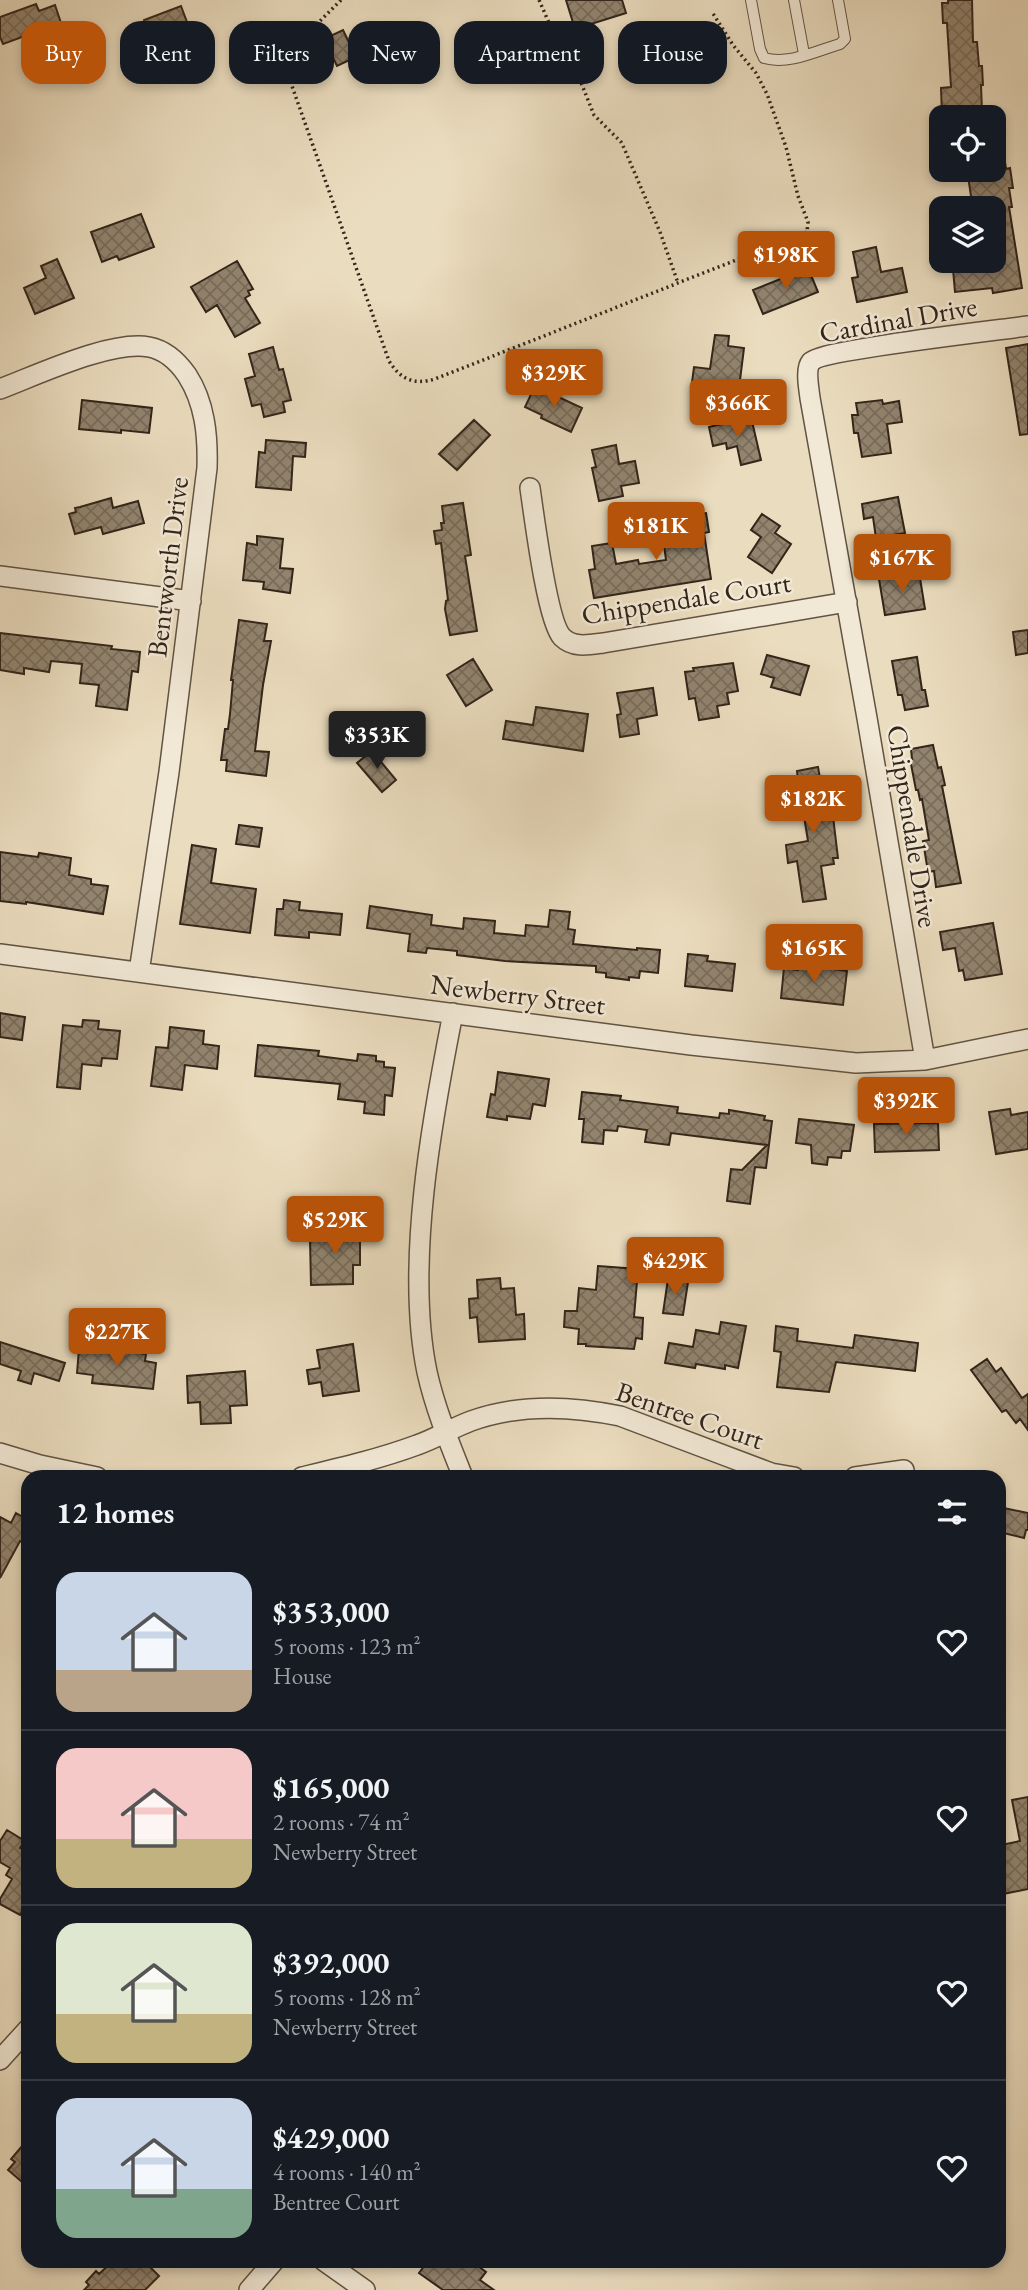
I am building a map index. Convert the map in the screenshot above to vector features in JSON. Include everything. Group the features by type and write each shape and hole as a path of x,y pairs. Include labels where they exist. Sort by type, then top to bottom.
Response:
{"street":[{"name":"Cardinal Drive","path":"846,602 810,398 810,362 831,355 912,341 1028,326"},
{"name":"Bentworth Drive","path":"0,389 90,356 131,346 150,347 167,354 181,366 200,401 208,444 169,772 139,972"},
{"name":"Chippendale Court","path":"530,488 552,618 563,638 573,644 587,646 846,602"},
{"path":"0,576 191,601"},
{"name":"Chippendale Drive","path":"846,602 925,1060"},
{"name":"Newberry Street","path":"0,954 856,1063 925,1060 1028,1040"},
{"path":"453,1013 428,1165 420,1280 426,1369 433,1399 460,1470"},
{"name":"Bentree Court","path":"328,1470 389,1454 471,1422 511,1412 554,1409 598,1412 643,1423 763,1470"},
{"path":"0,1453 64,1470"},
{"path":"0,2060 21,2037"},
{"path":"249,2290 268,2268"},
{"path":"334,2268 365,2290"}],"lane":[{"path":"751,0 760,49 764,58 774,61 796,58 840,44 845,38 838,0"},
{"path":"794,0 804,54"}],"path":[{"path":"341,0 320,21 286,47 281,55 389,361 396,372 414,383 435,379 802,235 808,229 786,147 766,94 756,73 733,45 712,12"},
{"path":"539,0 557,41 578,75 594,115 624,148 660,232 678,283"}],"building":[{"path":"566,0 622,0 626,13 600,21 573,21"},
{"path":"948,0 972,0 973,42 977,42 979,66 982,66 982,105 942,105 941,88 951,87 947,23 943,23 942,3 948,3"},
{"path":"36,4 39,11 55,5 60,21 21,21 21,37 3,44 0,37 0,17"},
{"path":"181,6 187,21 144,21"},
{"path":"343,30 348,40 348,61 337,66 334,60 334,34"},
{"path":"1010,168 1013,188 1009,188 1012,207 1009,207 1022,288 993,293 992,288 955,292 953,273 1006,273 1006,196 971,196 969,182 1006,182 1006,169"},
{"path":"141,214 154,247 119,260 117,256 102,262 91,232"},
{"path":"876,247 881,272 902,268 907,292 857,302 852,278 858,277 853,252"},
{"path":"57,259 74,298 35,314 24,288 46,278 41,266"},
{"path":"237,261 253,289 248,291 250,295 245,298 260,323 235,337 217,305 206,312 191,287"},
{"path":"808,268 818,292 763,314 753,290"},
{"path":"715,335 729,336 728,346 744,348 738,396 691,390 694,367 710,369"},
{"path":"1028,344 1028,434 1020,435 1006,348"},
{"path":"273,347 279,370 283,369 291,400 283,402 285,412 264,417 261,404 252,406 245,379 255,376 249,354"},
{"path":"535,386 582,408 571,432 525,407"},
{"path":"82,400 152,408 149,433 79,429"},
{"path":"882,400 883,404 899,401 902,422 887,424 891,453 862,457 858,433 854,433 852,415 858,415 856,403"},
{"path":"751,417 761,460 741,465 737,446 727,449 726,443 713,446 709,427"},
{"path":"474,420 490,435 457,470 439,454"},
{"path":"266,440 306,443 305,457 293,456 291,490 256,487 259,452 265,453"},
{"path":"616,445 619,464 635,461 639,483 621,486 623,496 599,501 592,468 596,467 592,450"},
{"path":"898,497 905,533 876,538 873,517 864,519 862,504"},
{"path":"111,498 113,508 138,501 144,523 103,534 101,527 75,534 69,514 76,512 75,508"},
{"path":"463,503 471,555 465,556 477,631 450,635 445,609 448,600 441,543 436,544 434,531 442,530 442,506"},
{"path":"706,513 709,532 704,533 711,579 594,598 589,570 595,569 592,546 612,543 616,564 638,560 639,564 666,560 664,545 671,544 667,518"},
{"path":"762,514 780,526 775,533 791,544 772,573 748,557 761,537 751,530"},
{"path":"257,536 283,539 280,568 293,569 290,593 263,589 264,582 243,580 247,543 257,545"},
{"path":"919,572 925,609 885,615 879,579"},
{"path":"239,620 267,624 264,641 271,641 255,751 269,752 266,776 226,771 227,760 221,760 230,714 231,680"},
{"path":"1028,630 1028,653 1016,655 1013,632"},
{"path":"0,633 112,646 111,649 140,652 138,672 132,671 127,710 96,706 99,685 80,683 82,664 51,661 49,672 24,668 24,674 0,670"},
{"path":"767,655 809,666 800,695 771,687 774,678 761,674"},
{"path":"917,657 922,690 925,690 928,706 905,710 902,695 898,695 892,661"},
{"path":"473,659 492,690 466,706 447,675"},
{"path":"733,663 738,691 727,693 729,704 717,706 719,717 699,720 695,698 689,699 685,672 694,671 693,668"},
{"path":"653,688 657,715 637,719 639,734 620,737 617,715 621,714 617,693"},
{"path":"536,707 588,714 583,751 503,739 506,721 533,725"},
{"path":"933,745 945,785 942,786 961,883 936,887 934,871 928,872 923,841 929,840 922,799 920,800 916,790 910,759 911,749"},
{"path":"372,751 396,780 382,792 357,763"},
{"path":"818,767 824,801 831,800 838,858 833,858 834,864 821,866 826,899 803,902 797,861 788,863 786,845 808,841 803,810 799,811 798,801 793,802 791,788 796,787 797,771"},
{"path":"239,825 262,828 259,847 236,844"},
{"path":"192,845 216,849 211,883 256,889 250,933 180,924"},
{"path":"0,852 38,857 39,853 71,858 69,875 91,879 91,884 108,886 103,914 26,902 0,901"},
{"path":"284,900 300,902 299,910 342,914 340,935 309,932 309,938 275,935 277,909 283,909"},
{"path":"370,906 432,915 431,925 463,929 464,918 495,921 494,933 525,936 526,925 548,927 550,910 570,912 568,929 575,930 573,944 660,950 658,973 640,971 639,978 629,977 629,980 606,977 606,973 596,972 596,966 505,961 427,948 426,953 408,951 410,934 367,928"},
{"path":"993,923 1002,974 965,980 963,970 959,971 955,948 943,950 940,932"},
{"path":"688,954 708,956 707,961 735,964 732,991 685,986"},
{"path":"799,962 847,971 843,1005 781,998 784,968 798,970"},
{"path":"0,1013 25,1017 22,1040 0,1037"},
{"path":"83,1020 99,1021 98,1029 120,1031 117,1059 102,1058 101,1066 82,1064 80,1089 57,1087 63,1025 82,1027"},
{"path":"170,1027 204,1031 203,1044 219,1046 217,1069 185,1065 182,1090 151,1086 156,1047 168,1048"},
{"path":"258,1045 319,1051 318,1056 357,1061 358,1054 376,1056 376,1061 384,1062 384,1067 395,1068 392,1096 385,1095 384,1115 364,1113 365,1102 338,1099 340,1084 255,1076"},
{"path":"498,1072 549,1079 545,1106 533,1104 530,1119 487,1117 491,1094 495,1095"},
{"path":"582,1092 678,1107 677,1113 719,1118 720,1113 729,1114 729,1110 765,1116 764,1120 772,1121 766,1168 755,1167 750,1204 727,1201 731,1169 742,1170 767,1145 671,1133 669,1145 645,1142 647,1130 618,1126 617,1131 604,1130 603,1144 582,1142 584,1119 579,1119"},
{"path":"1010,1109 1011,1115 1028,1112 1028,1149 996,1154 989,1112"},
{"path":"799,1119 854,1125 850,1151 842,1151 841,1158 828,1157 827,1165 812,1163 811,1145 796,1143"},
{"path":"938,1123 939,1150 875,1152 874,1124"},
{"path":"353,1222 354,1238 360,1238 360,1265 353,1265 353,1284 311,1285 310,1239 328,1238 327,1223"},
{"path":"598,1266 638,1269 634,1317 643,1318 642,1339 636,1338 634,1349 578,1344 579,1329 564,1327 565,1311 577,1311 579,1288 596,1290"},
{"path":"500,1278 501,1289 514,1288 516,1315 524,1314 525,1339 479,1342 477,1317 470,1318 469,1299 478,1298 477,1280"},
{"path":"668,1279 688,1282 683,1315 663,1313"},
{"path":"721,1322 746,1326 738,1368 725,1365 725,1369 696,1364 695,1368 665,1363 669,1343 693,1347 696,1330 719,1334"},
{"path":"776,1326 798,1329 797,1341 853,1348 855,1335 918,1343 915,1371 836,1362 829,1392 777,1387 781,1352 774,1351"},
{"path":"0,1342 65,1363 59,1381 34,1373 31,1384 18,1380 21,1371 0,1364"},
{"path":"353,1344 359,1391 323,1396 321,1382 309,1384 307,1370 320,1368 317,1350"},
{"path":"79,1349 146,1354 145,1361 156,1363 153,1389 92,1383 93,1375 77,1373"},
{"path":"987,1359 996,1372 1001,1368 1022,1398 1028,1394 1028,1430 1020,1419 1016,1423 1006,1410 1002,1412 971,1370"},
{"path":"245,1371 247,1405 230,1406 231,1423 201,1424 200,1402 188,1403 187,1376"},
{"path":"1006,1508 1028,1513 1028,1530 1024,1538 1006,1534"},
{"path":"16,1513 21,1516 21,1542 0,1578 0,1517 11,1523"},
{"path":"1028,1797 1028,1889 1006,1893 1006,1844 1020,1841 1012,1800"},
{"path":"7,1830 21,1839 20,1915 0,1904 0,1899 12,1879 6,1875 10,1868 0,1862 0,1841"},
{"path":"21,2147 21,2181 8,2170 15,2162 11,2159"},
{"path":"105,2268 151,2268 159,2276 145,2290 84,2290 89,2285 86,2282 96,2271 99,2274"},
{"path":"423,2268 481,2268 486,2272 480,2280 494,2290 443,2290 419,2273"}]}
